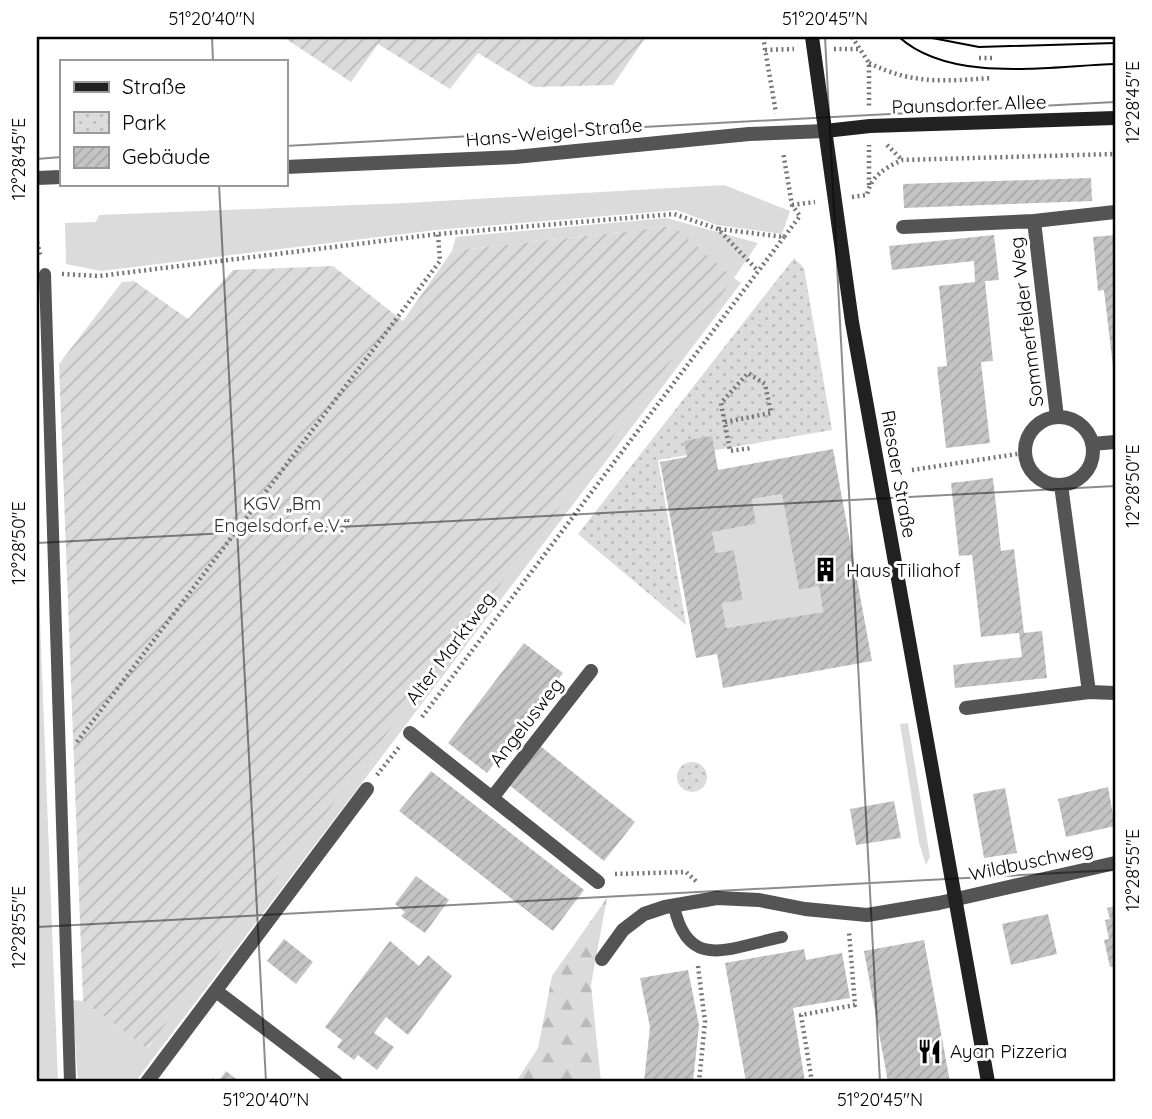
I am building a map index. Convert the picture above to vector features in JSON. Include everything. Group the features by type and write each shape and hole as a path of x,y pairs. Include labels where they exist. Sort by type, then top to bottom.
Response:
{"main road":[{"name":"Riesaer Straße","path":"812,37 852,322 988,1082"},
{"name":"Paunsdorfer Allee","path":"825,131 870,126 1115,118"}],"street":[{"name":"Hans-Weigel-Straße","path":"287,167 515,157 779,132 825,131"},
{"path":"37,178 60,177"},
{"name":"Sommerfelder Weg","path":"903,227 1034,222 1115,212"},
{"name":"Sommerfelder Weg","path":"1034,222 1056,417"},
{"name":"Sommerfelder Weg","path":"1024,453 1026,440 1033,429 1056,417 1079,424 1092,444"},
{"path":"1024,453 1028,467 1036,477 1048,484 1061,485 1075,481 1086,472 1092,459 1092,444 1115,442"},
{"path":"1061,485 1089,692"},
{"name":"Angelusweg","path":"492,798 591,670"},
{"path":"966,708 1089,692 1115,693"},
{"name":"Angelusweg","path":"410,733 598,882"},
{"path":"147,1082 367,789"},
{"name":"Wildbuschweg","path":"602,959 623,930 644,914 674,906 717,898 759,900 805,909 867,915 1115,863"},
{"path":"216,991 336,1082"}],"lane":[{"path":"45,274 69,1082"},
{"path":"674,906 685,939 696,948 711,950 782,937"}],"path":[{"path":"763,37 779,132"},
{"path":"852,37 869,63 896,77 931,82 992,78"},
{"path":"979,58 992,58"},
{"path":"867,195 869,63"},
{"name":"Alter Marktweg","path":"367,789 800,216 792,205 779,132"},
{"path":"869,186 877,175 902,160 1115,154"},
{"path":"45,274 99,276 438,234 674,214 718,229 784,237"},
{"path":"718,229 758,271"},
{"path":"58,747 70,746 82,739 432,272 440,261 438,234"},
{"path":"725,422 771,413 765,384 748,373 721,403 730,451 752,448"},
{"path":"912,470 1024,453"},
{"path":"598,882 609,874 686,872 717,898"},
{"path":"812,1082 801,1015 855,1005 849,958 849,913"},
{"path":"696,948 705,1022 699,1082"}],"green space":[{"path":"283,37 646,37 613,85 534,87 478,53 450,89 378,44 351,82"},
{"path":"724,185 790,211 782,234 717,225 676,210 436,230 101,271 66,264 65,223 96,222 99,215 406,203"},
{"path":"666,218 758,243 734,278 741,283 135,1082 78,1082 72,1000 83,1001 148,1048 673,226 452,251 456,237"},
{"name":"KGV „Bm Engelsdorf e.V.“","path":"673,226 734,278 147,1048 83,1001 59,364 122,282 134,281 188,319 233,270 333,266 403,321 452,251"},
{"path":"794,258 804,268 832,430 658,460 686,625 578,534"},
{"path":"782,494 799,590 819,586 823,612 726,628 722,603 743,599 734,550 716,553 712,532 756,524 752,499"},
{"path":"37,543 58,1082 37,1082"},
{"path":"908,723 930,857 926,865 919,843 900,724"},
{"path":"692,762 698,763 706,771 706,783 698,791 692,792 686,791 678,783 677,777 678,771 686,763"},
{"path":"607,898 591,985 601,1082 516,1082 538,1048 552,976"}],"building":[{"path":"1091,178 1092,201 904,208 903,184"},
{"path":"994,235 999,280 985,281 993,361 981,362 990,443 946,448 937,367 947,366 939,286 975,282 974,261 892,270 889,246"},
{"path":"1115,235 1113,367 1104,290 1098,291 1093,237"},
{"name":"Haus Tiliahof","path":"712,436 718,470 833,449 872,661 723,688 717,654 696,658 660,462 687,457 684,441","holes":["782,494 799,590 819,586 823,612 726,628 722,603 743,600 734,550 716,553 712,532 756,524 752,499"]},
{"path":"993,478 1001,551 1014,549 1024,633 1042,631 1047,678 955,688 953,665 1022,657 1019,633 981,637 972,555 959,556 951,483"},
{"path":"524,643 563,673 487,773 448,743"},
{"path":"539,745 635,822 604,861 508,784"},
{"path":"431,771 584,890 553,931 399,811"},
{"path":"1108,787 1115,826 1066,837 1058,799"},
{"path":"1005,788 1017,853 984,858 973,794"},
{"path":"894,801 901,838 856,845 850,809"},
{"path":"416,876 449,900 425,933 401,916 405,912 395,904"},
{"path":"1115,906 1115,966 1110,967 1104,940 1109,939 1105,920 1110,919 1107,908"},
{"path":"1048,914 1057,954 1011,965 1002,924"},
{"path":"284,939 313,962 296,984 267,961"},
{"path":"924,940 950,1082 888,1082 864,951"},
{"path":"390,941 419,966 428,955 452,976 408,1035 386,1017 374,1033 394,1047 377,1070 358,1055 354,1060 337,1047 342,1040 325,1027"},
{"path":"804,949 806,960 842,953 850,998 793,1008 805,1082 746,1082 725,963"},
{"path":"688,970 699,1025 693,1082 644,1082 650,1027 640,978"},
{"path":"226,1071 240,1082 218,1082"}],"tram line":[{"path":"899,37 921,52 973,67 1031,69 1115,64"},
{"path":"927,37 979,47 1115,43"}],"place":[{"name":"Haus Tiliahof","path":"826,570"},
{"name":"Ayan Pizzeria","path":"930,1051"}]}
